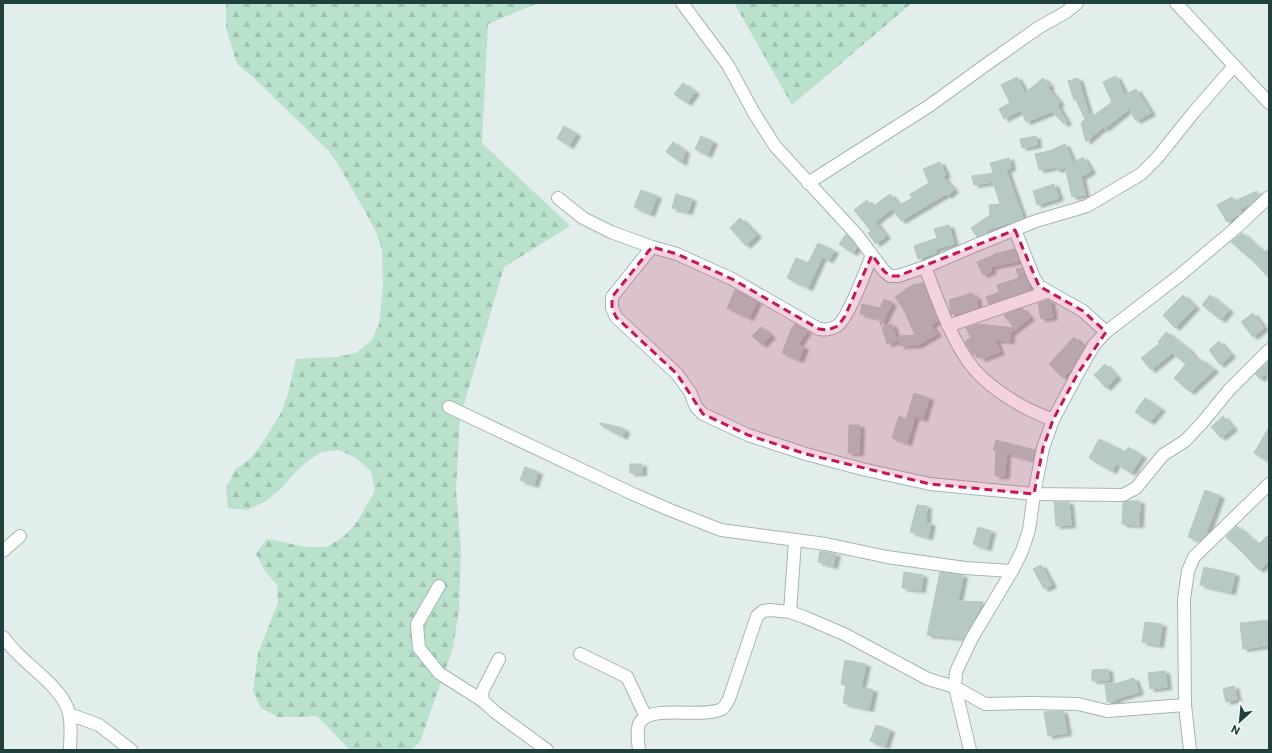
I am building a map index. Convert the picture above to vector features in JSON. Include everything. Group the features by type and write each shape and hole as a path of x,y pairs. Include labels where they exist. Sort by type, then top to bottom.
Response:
{"street":[{"path":"682,3 728,65 754,113 775,146 857,235 884,272 890,276 898,276 925,267 1036,222 1087,206 1141,174 1157,158 1234,66"},
{"path":"808,183 929,106 1038,28 1066,12 1077,3"},
{"path":"1176,3 1269,103"},
{"path":"970,750 955,687 956,672 960,661 975,633 1012,571 1029,530 1043,448 1053,420 1078,373 1094,345 1106,332 1180,275 1237,227 1269,197"},
{"path":"558,198 583,218 611,232 652,247 677,254 732,279 818,329 828,330 838,326 846,316 872,256"},
{"path":"1015,230 1034,278 1039,286 1047,292 1083,311 1106,332"},
{"path":"652,247 612,297 612,308 616,317 677,374 690,392 696,407 703,414 748,434 806,454 862,469 930,484 1034,494 1123,495 1136,488 1163,455 1186,441 1229,390 1269,350"},
{"path":"925,267 948,326 971,365 992,385 1017,404 1053,420"},
{"path":"948,326 1047,292"},
{"path":"449,407 670,510 720,530 826,544 895,558 965,568 1012,571"},
{"path":"1190,750 1185,705 1184,598 1188,572 1194,557 1269,484"},
{"path":"3,551 20,536"},
{"path":"790,612 795,541"},
{"path":"439,586 417,624 419,648 439,673 483,701 495,712 546,750"},
{"path":"639,750 637,740 640,723 646,716 658,713 711,712 723,708 729,699 757,616 763,611 770,610 790,612 844,634 928,679 955,687 985,704 1078,704 1107,711 1185,705"},
{"path":"3,637 15,651 51,686 64,702 69,714 71,730 70,750"},
{"path":"580,654 627,678 646,716"},
{"path":"483,701 482,692 499,659"},
{"path":"69,714 99,725 131,750"}],"highlighted area":[{"path":"1015,230 1039,286 1083,311 1106,332 1078,373 1053,420 1043,448 1034,494 930,484 806,454 748,435 703,414 677,374 616,317 612,308 612,297 652,247 677,254 732,279 819,329 828,330 838,326 845,316 872,255 884,271 890,276 898,276"}],"green space":[{"path":"226,3 538,3 488,24 482,143 570,226 504,267 460,418 456,489 461,549 459,610 453,648 420,742 410,750 350,750 317,716 278,717 261,708 253,691 258,653 278,603 277,585 265,571 256,554 267,539 307,547 326,547 342,538 355,525 375,491 371,471 356,458 339,450 321,452 305,463 280,490 264,502 247,510 228,508 226,488 235,470 250,459 261,445 281,413 288,394 296,359 337,357 356,353 372,340 379,324 383,287 382,250 376,232 366,213 338,164 328,150 253,77 237,64 226,28"},
{"path":"734,3 912,3 792,105"}],"building":[{"path":"1116,76 1125,95 1136,89 1151,113 1136,121 1129,109 1104,129 1103,127 1086,142 1081,123 1085,119 1076,100 1074,100 1068,81 1078,78 1089,115 1091,114 1092,117 1112,102 1103,82"},
{"path":"1017,77 1025,93 1043,78 1050,86 1048,88 1060,103 1057,105 1067,122 1064,124 1048,107 1051,112 1026,122 1021,110 1004,119 999,109 1010,103 1001,85"},
{"path":"683,83 695,92 687,103 674,94"},
{"path":"564,126 576,134 569,146 557,138"},
{"path":"701,136 713,142 707,155 695,149"},
{"path":"1036,136 1037,145 1022,148 1020,139"},
{"path":"673,142 685,151 682,163 666,152"},
{"path":"1065,144 1073,163 1083,157 1091,171 1081,177 1085,195 1072,197 1065,167 1057,170 1055,167 1039,170 1035,154 1049,151"},
{"path":"1009,158 1011,168 1006,170 1023,218 987,230 988,232 977,237 971,228 990,215 989,205 1000,204 993,182 974,185 972,176 993,173 990,163"},
{"path":"940,162 946,175 943,177 954,190 948,196 946,194 901,221 893,209 912,198 910,194 929,183 923,169"},
{"path":"1054,184 1059,198 1037,205 1033,191"},
{"path":"641,190 657,196 650,214 634,207"},
{"path":"1257,191 1259,196 1250,204 1240,209 1241,213 1227,222 1217,205 1232,197 1235,201"},
{"path":"676,194 692,199 688,212 672,208"},
{"path":"890,194 898,204 875,222 886,236 876,244 868,233 871,231 854,210 867,200 872,207"},
{"path":"740,218 757,235 746,246 730,228"},
{"path":"949,225 954,244 935,249 936,253 918,259 914,246 937,238 934,229"},
{"path":"1242,233 1264,253 1269,248 1269,278 1254,262 1231,242"},
{"path":"846,234 857,247 853,253 839,244"},
{"path":"818,243 834,251 829,260 822,257 808,288 787,278 796,258 808,263"},
{"path":"1015,249 1019,261 990,267 992,271 983,275 977,262 994,254"},
{"path":"1022,268 1030,290 989,304 986,297 999,292 997,285 1019,278 1016,269"},
{"path":"923,283 938,321 931,325 937,334 918,345 900,346 899,336 915,335 904,310 895,297 912,285"},
{"path":"735,290 757,302 749,318 727,308"},
{"path":"972,293 974,297 976,296 978,308 958,314 951,314 949,300"},
{"path":"1183,295 1195,307 1175,328 1163,315"},
{"path":"1210,295 1229,310 1221,320 1202,305"},
{"path":"884,299 892,303 881,326 879,318 860,314 862,304 880,308"},
{"path":"1048,300 1050,301 1053,317 1041,319 1038,303"},
{"path":"1022,308 1030,318 1010,333 1010,341 995,340 1000,352 981,359 978,353 973,355 965,341 971,338 966,328 978,324 1014,328 1004,315"},
{"path":"1253,313 1264,328 1253,337 1241,322"},
{"path":"795,324 807,331 798,345 804,347 799,360 782,353"},
{"path":"892,324 897,341 887,344 882,327"},
{"path":"761,327 771,336 762,345 752,336"},
{"path":"1166,332 1188,349 1197,361 1200,359 1214,370 1190,392 1174,378 1186,364 1172,353 1151,370 1141,358 1160,343 1158,342"},
{"path":"1074,337 1084,347 1072,369 1063,378 1049,364"},
{"path":"1219,341 1231,355 1220,365 1209,350"},
{"path":"1269,361 1269,379 1265,374 1260,379 1255,374"},
{"path":"1105,364 1117,377 1106,388 1094,375"},
{"path":"914,393 929,398 923,419 915,416 907,443 892,438 899,416 906,419"},
{"path":"1145,398 1161,409 1150,422 1135,412"},
{"path":"1223,416 1233,428 1221,438 1211,427"},
{"path":"599,424 619,427 625,430 623,437"},
{"path":"849,425 860,425 859,453 848,453"},
{"path":"1269,427 1269,462 1254,453"},
{"path":"1099,439 1125,452 1128,447 1142,456 1131,473 1116,463 1112,471 1089,458"},
{"path":"996,440 1035,450 1033,460 1006,453 1005,476 995,476 996,451 993,450"},
{"path":"630,464 642,464 642,473 630,473"},
{"path":"525,467 538,472 534,485 520,480"},
{"path":"1205,490 1220,496 1205,536 1200,541 1188,537"},
{"path":"1140,501 1139,525 1122,524 1123,502"},
{"path":"1054,502 1069,502 1071,525 1056,526"},
{"path":"917,505 927,506 926,522 931,524 928,537 910,532"},
{"path":"1237,526 1258,545 1269,534 1269,561 1259,570 1226,537"},
{"path":"978,527 991,531 987,548 973,544"},
{"path":"820,551 836,554 833,566 818,562"},
{"path":"1041,565 1052,585 1044,589 1033,569"},
{"path":"1204,567 1235,574 1231,592 1200,585"},
{"path":"904,572 923,575 921,590 902,588"},
{"path":"940,572 963,575 958,601 983,602 964,638 927,635"},
{"path":"1269,620 1269,645 1243,649 1240,623"},
{"path":"1145,622 1162,624 1159,645 1142,642"},
{"path":"845,660 866,664 861,687 873,690 869,709 843,703 846,686 841,684"},
{"path":"1108,669 1109,680 1092,681 1092,670"},
{"path":"1165,671 1167,687 1150,689 1148,673"},
{"path":"1134,678 1139,692 1116,699 1116,701 1107,702 1105,684 1118,683"},
{"path":"1234,686 1237,699 1226,702 1223,689"},
{"path":"1063,711 1067,733 1048,736 1044,712"},
{"path":"876,725 890,730 885,746 870,741"}]}
